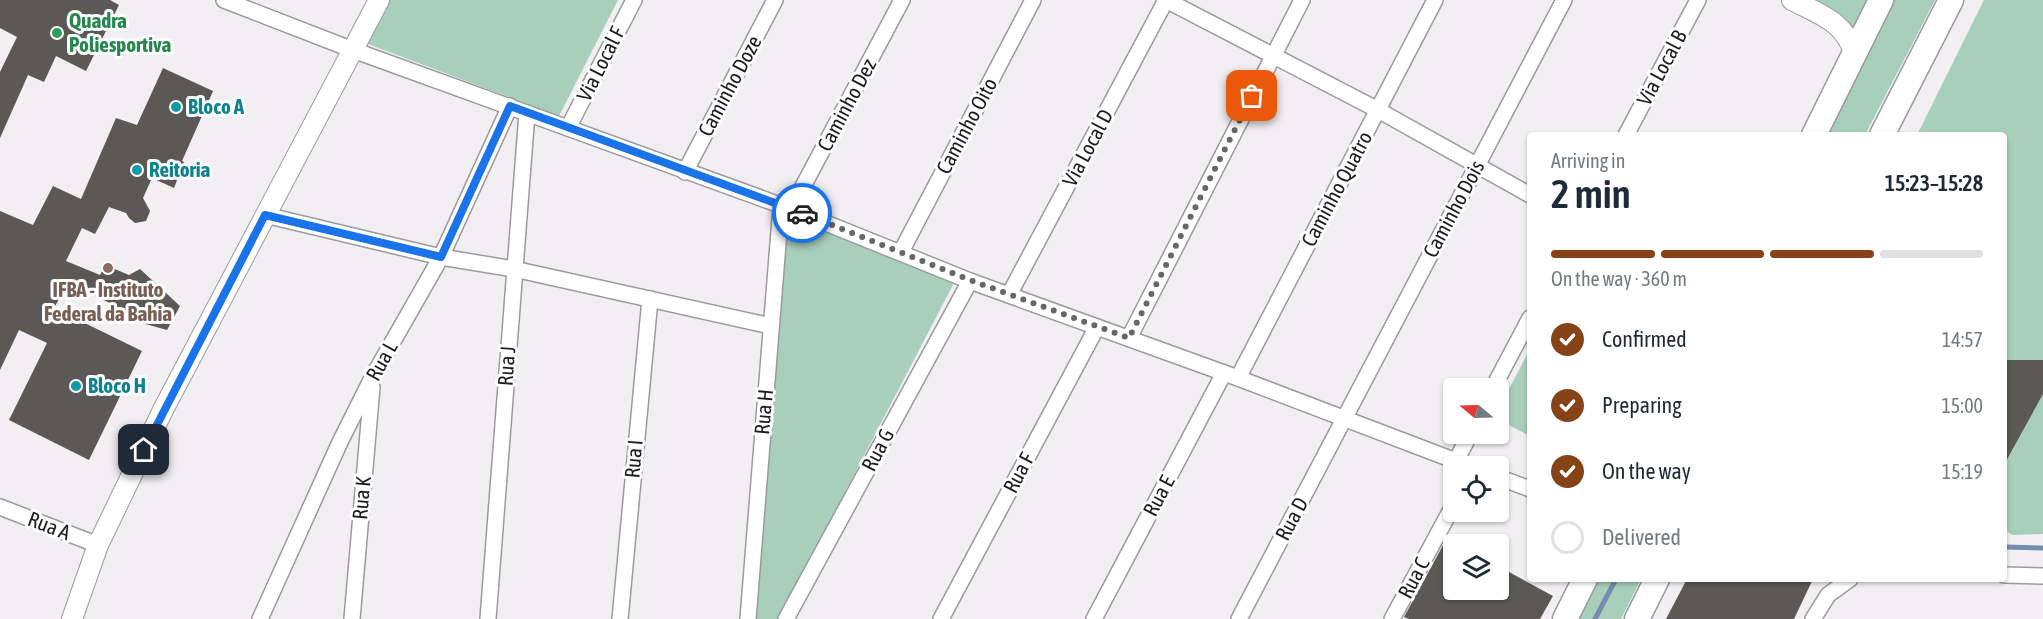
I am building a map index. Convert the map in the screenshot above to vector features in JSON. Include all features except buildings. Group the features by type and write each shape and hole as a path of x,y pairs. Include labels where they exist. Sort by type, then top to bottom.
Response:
{"main road":[{"path":"1816,132 1881,0"},
{"path":"1884,132 1951,0"},
{"path":"1565,619 1584,582"},
{"path":"1637,619 1656,582"}],"street":[{"path":"224,0 243,3 353,50 786,207 970,280 1231,375 1443,456"},
{"path":"72,619 98,545 163,410 379,0"},
{"name":"Via Local F","path":"568,128 634,0"},
{"name":"Caminho Doze","path":"686,172 775,0"},
{"name":"Caminho Dez","path":"786,207 902,0"},
{"name":"Caminho Oito","path":"901,252 1033,0"},
{"path":"1166,0 1378,110 1527,193"},
{"name":"Via Local D","path":"1010,295 1166,0"},
{"path":"1129,338 1302,0"},
{"name":"Caminho Quatro","path":"1231,375 1378,110 1436,0"},
{"name":"Caminho Dois","path":"1345,418 1564,0"},
{"name":"Via Local B","path":"1628,132 1698,0"},
{"path":"1792,0 1843,29 1855,54"},
{"name":"Rua L","path":"260,619 335,452 372,378 441,257 510,106"},
{"name":"Rua J","path":"488,619 527,113"},
{"name":"Rua H","path":"748,619 771,326 786,207"},
{"path":"265,215 441,257 514,269 771,326"},
{"name":"Rua G","path":"786,619 970,280"},
{"name":"Rua I","path":"620,619 650,299"},
{"path":"1498,378 1527,324"},
{"name":"Rua F","path":"941,619 1097,327"},
{"name":"Rua E","path":"1094,619 1231,375"},
{"name":"Rua K","path":"352,619 372,378"},
{"name":"Rua D","path":"1239,619 1345,418"},
{"path":"1509,481 1527,488"},
{"name":"Rua A","path":"0,507 98,545"},
{"name":"Rua C","path":"1392,619 1444,522"},
{"path":"2007,575 2043,576"},
{"path":"1813,619 1828,595 1846,582"}],"green space":[{"path":"382,0 618,0 559,116 360,41"},
{"path":"1809,0 1869,0 1851,35"},
{"path":"1887,0 1935,0 1867,132 1827,132"},
{"path":"1984,0 2043,0 2043,360 2007,360 2007,132 1918,132"},
{"path":"785,212 956,279 779,619 753,619"},
{"path":"1527,355 1527,434 1509,425 1509,389"},
{"path":"2043,394 2043,534 2012,535 2007,531 2007,460"},
{"path":"1589,582 1640,582 1621,619 1570,619"}],"waterway":[{"path":"2007,547 2043,548"},
{"path":"1595,619 1614,582"}],"way so far":[{"path":"802,213 970,280 1129,338 1252,96"}],"place":[{"name":"Quadra Poliesportiva","path":"57,33"},
{"name":"Bloco A","path":"176,107"},
{"name":"Reitoria","path":"137,170"},
{"name":"IFBA - Instituto Federal da Bahia","path":"108,268"},
{"name":"Bloco H","path":"76,386"}],"route":[{"path":"144,450 265,215 441,257 510,106 802,213"}]}
